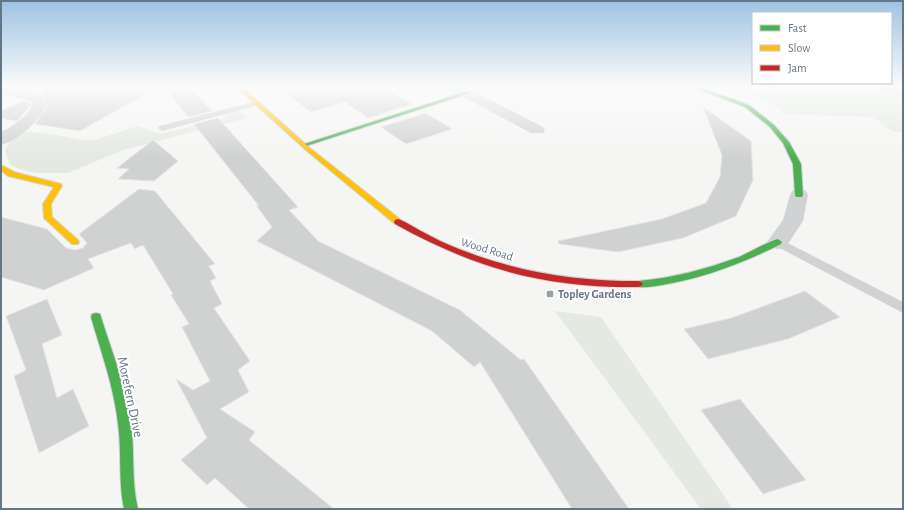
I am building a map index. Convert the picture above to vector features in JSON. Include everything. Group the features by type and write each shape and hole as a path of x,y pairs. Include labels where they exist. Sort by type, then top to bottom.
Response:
{"street":[{"path":"1,140 36,114 38,110"},
{"name":"Wood Road","path":"265,110 398,222 454,252 520,272 561,281 621,286 649,284 684,277 718,266 759,252 778,242"},
{"path":"304,144 411,110"},
{"path":"500,110 537,130"},
{"path":"751,110 772,126 786,142 797,164 799,195 793,221 778,242"},
{"path":"1,167 11,174 58,186 47,204 48,218 75,242"},
{"name":"Morefern Drive","path":"96,317 116,384 126,436 126,498 131,509"}],"lane":[{"path":"162,128 231,110"},
{"path":"778,242 903,308"}],"shaded area":[{"path":"780,110 903,110 903,132 893,132 873,117 786,114"},
{"path":"240,111 247,118 123,150 68,173 36,173 19,169 11,165 5,151 8,144 21,131 50,134 82,140 95,140 138,126 160,134 225,118 224,115"},
{"path":"555,311 601,317 733,509 701,509"}],"building":[{"path":"27,110 17,121 1,118 1,111"},
{"path":"45,110 118,110 80,131 35,124"},
{"path":"182,110 212,111 188,117"},
{"path":"308,110 318,110 311,112"},
{"path":"356,110 394,110 368,118"},
{"path":"704,110 707,110 751,141 753,180 736,216 683,238 618,252 559,244 558,241 662,219 706,203 720,177 722,155"},
{"path":"426,113 452,129 406,144 381,127"},
{"path":"218,118 298,207 289,210 318,241 460,310 521,360 524,359 629,509 572,509 480,362 474,367 432,331 257,241 272,227 256,205 259,206 194,124"},
{"path":"153,140 178,161 154,181 118,179 129,169 117,168"},
{"path":"139,189 155,191 215,264 209,266 216,278 210,281 222,304 214,308 250,361 238,370 249,392 220,409 255,432 249,440 334,509 249,509 215,478 207,485 181,460 207,438 176,379 193,390 210,381 182,327 189,324 171,295 173,294 143,245 135,249 131,243 88,259 94,268 44,290 1,277 1,217 47,229 66,248 75,250 83,248 87,243 79,234"},
{"path":"805,291 840,317 788,339 708,359 684,329 731,318"},
{"path":"47,299 62,335 42,344 57,398 73,389 89,426 39,453 14,376 26,370 6,316"},
{"path":"740,399 806,480 763,494 701,410"}],"traffic: fast":[{"path":"304,145 414,110"},
{"path":"752,110 772,126 786,142 797,164 799,195"},
{"path":"638,284 656,283 692,276 745,258 778,242"},
{"path":"96,317 114,376 124,421 127,445 127,482 131,509"}],"traffic: slow":[{"path":"264,110 309,150 398,222"},
{"path":"1,167 11,174 58,186 47,204 48,218 75,242"}],"traffic: jam":[{"path":"398,222 454,250 484,262 514,271 575,282 638,284"}],"place":[{"name":"Topley Gardens","path":"550,294"}]}
